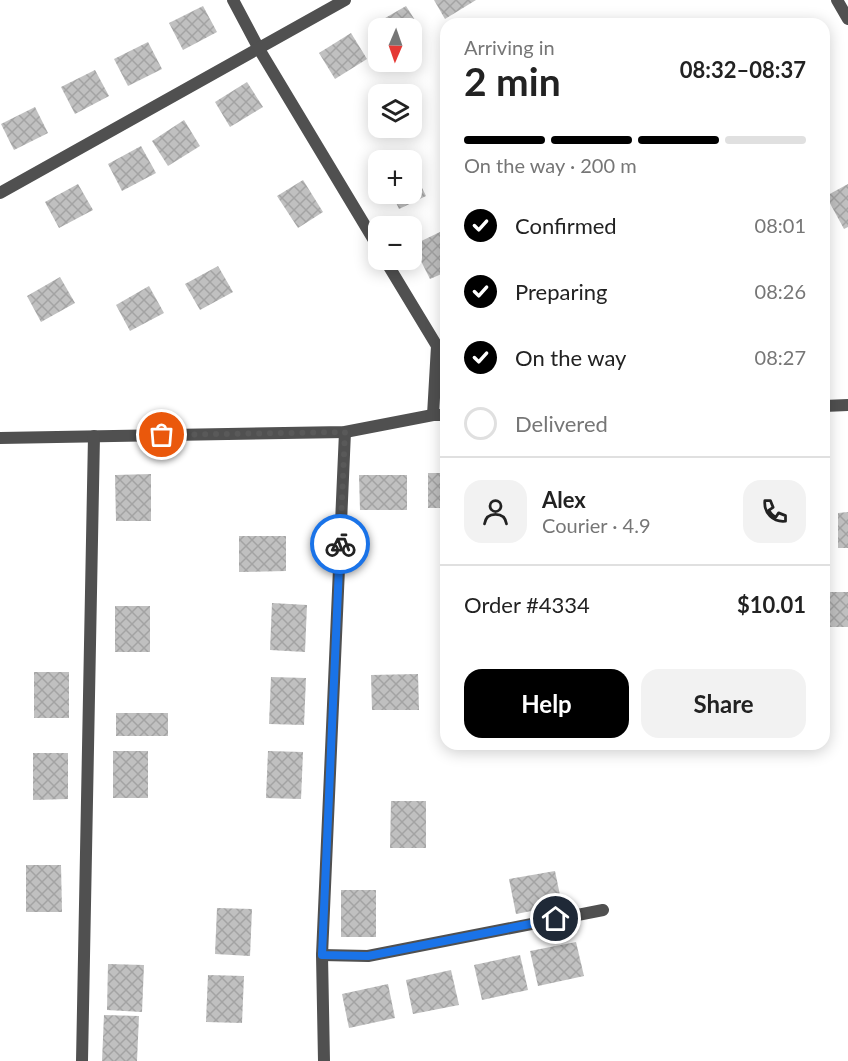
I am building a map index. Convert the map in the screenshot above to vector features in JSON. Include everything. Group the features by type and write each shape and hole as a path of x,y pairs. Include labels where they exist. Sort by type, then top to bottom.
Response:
{"street":[{"path":"233,0 259,49 368,230"},
{"path":"0,193 345,0"},
{"path":"837,0 848,19"},
{"path":"0,438 345,432 439,415 437,346 391,270"},
{"path":"830,406 848,405"},
{"path":"324,1061 322,955 345,432"},
{"path":"82,1061 94,436"},
{"path":"322,955 368,956 603,910"}],"building":[{"path":"434,0 476,0 447,18 444,18"},
{"path":"203,6 217,32 183,50 169,23"},
{"path":"406,6 414,18 385,18"},
{"path":"351,33 367,59 335,79 319,53"},
{"path":"148,42 162,69 128,86 114,59"},
{"path":"95,70 109,96 75,114 61,87"},
{"path":"247,82 263,107 230,127 215,102"},
{"path":"35,107 48,133 14,150 1,124"},
{"path":"184,120 200,146 168,166 152,141"},
{"path":"141,146 156,173 122,191 108,164"},
{"path":"303,180 323,212 298,228 277,196"},
{"path":"78,184 93,210 59,228 45,202"},
{"path":"848,184 848,227 844,229 830,203 830,194"},
{"path":"397,204 409,204 399,209"},
{"path":"440,232 440,275 430,279 422,263 422,241"},
{"path":"218,266 233,292 200,310 185,284"},
{"path":"60,277 75,303 41,322 27,296"},
{"path":"149,286 164,313 130,331 116,305"},
{"path":"428,473 440,473 440,508 428,508"},
{"path":"151,474 151,521 116,521 115,475"},
{"path":"359,475 407,475 407,510 360,510"},
{"path":"848,512 848,548 838,548 838,513"},
{"path":"239,536 286,536 286,571 239,572"},
{"path":"830,592 848,592 848,627 830,627"},
{"path":"272,603 307,605 305,652 270,650"},
{"path":"115,606 150,606 150,652 115,652"},
{"path":"34,672 69,672 69,718 34,718"},
{"path":"418,674 419,710 372,710 371,675"},
{"path":"271,677 306,678 304,725 269,724"},
{"path":"116,713 168,713 168,736 116,736"},
{"path":"113,751 148,751 148,798 113,798"},
{"path":"268,751 303,752 301,799 266,798"},
{"path":"33,753 68,753 68,799 33,800"},
{"path":"391,801 426,801 426,848 390,848"},
{"path":"26,865 61,865 62,912 26,912"},
{"path":"555,871 562,905 516,914 509,879"},
{"path":"341,890 376,890 376,937 341,937"},
{"path":"217,908 252,909 250,956 215,954"},
{"path":"576,942 584,976 538,986 530,951"},
{"path":"520,955 528,990 482,1000 474,965"},
{"path":"108,964 144,965 142,1012 107,1010"},
{"path":"451,970 459,1005 413,1014 406,980"},
{"path":"208,975 244,976 242,1023 206,1022"},
{"path":"388,984 395,1018 349,1028 342,994"},
{"path":"104,1015 139,1016 137,1061 102,1061"}],"way so far":[{"path":"162,435 345,432 340,544"}],"route":[{"path":"340,544 322,955 368,956 556,919"}]}
